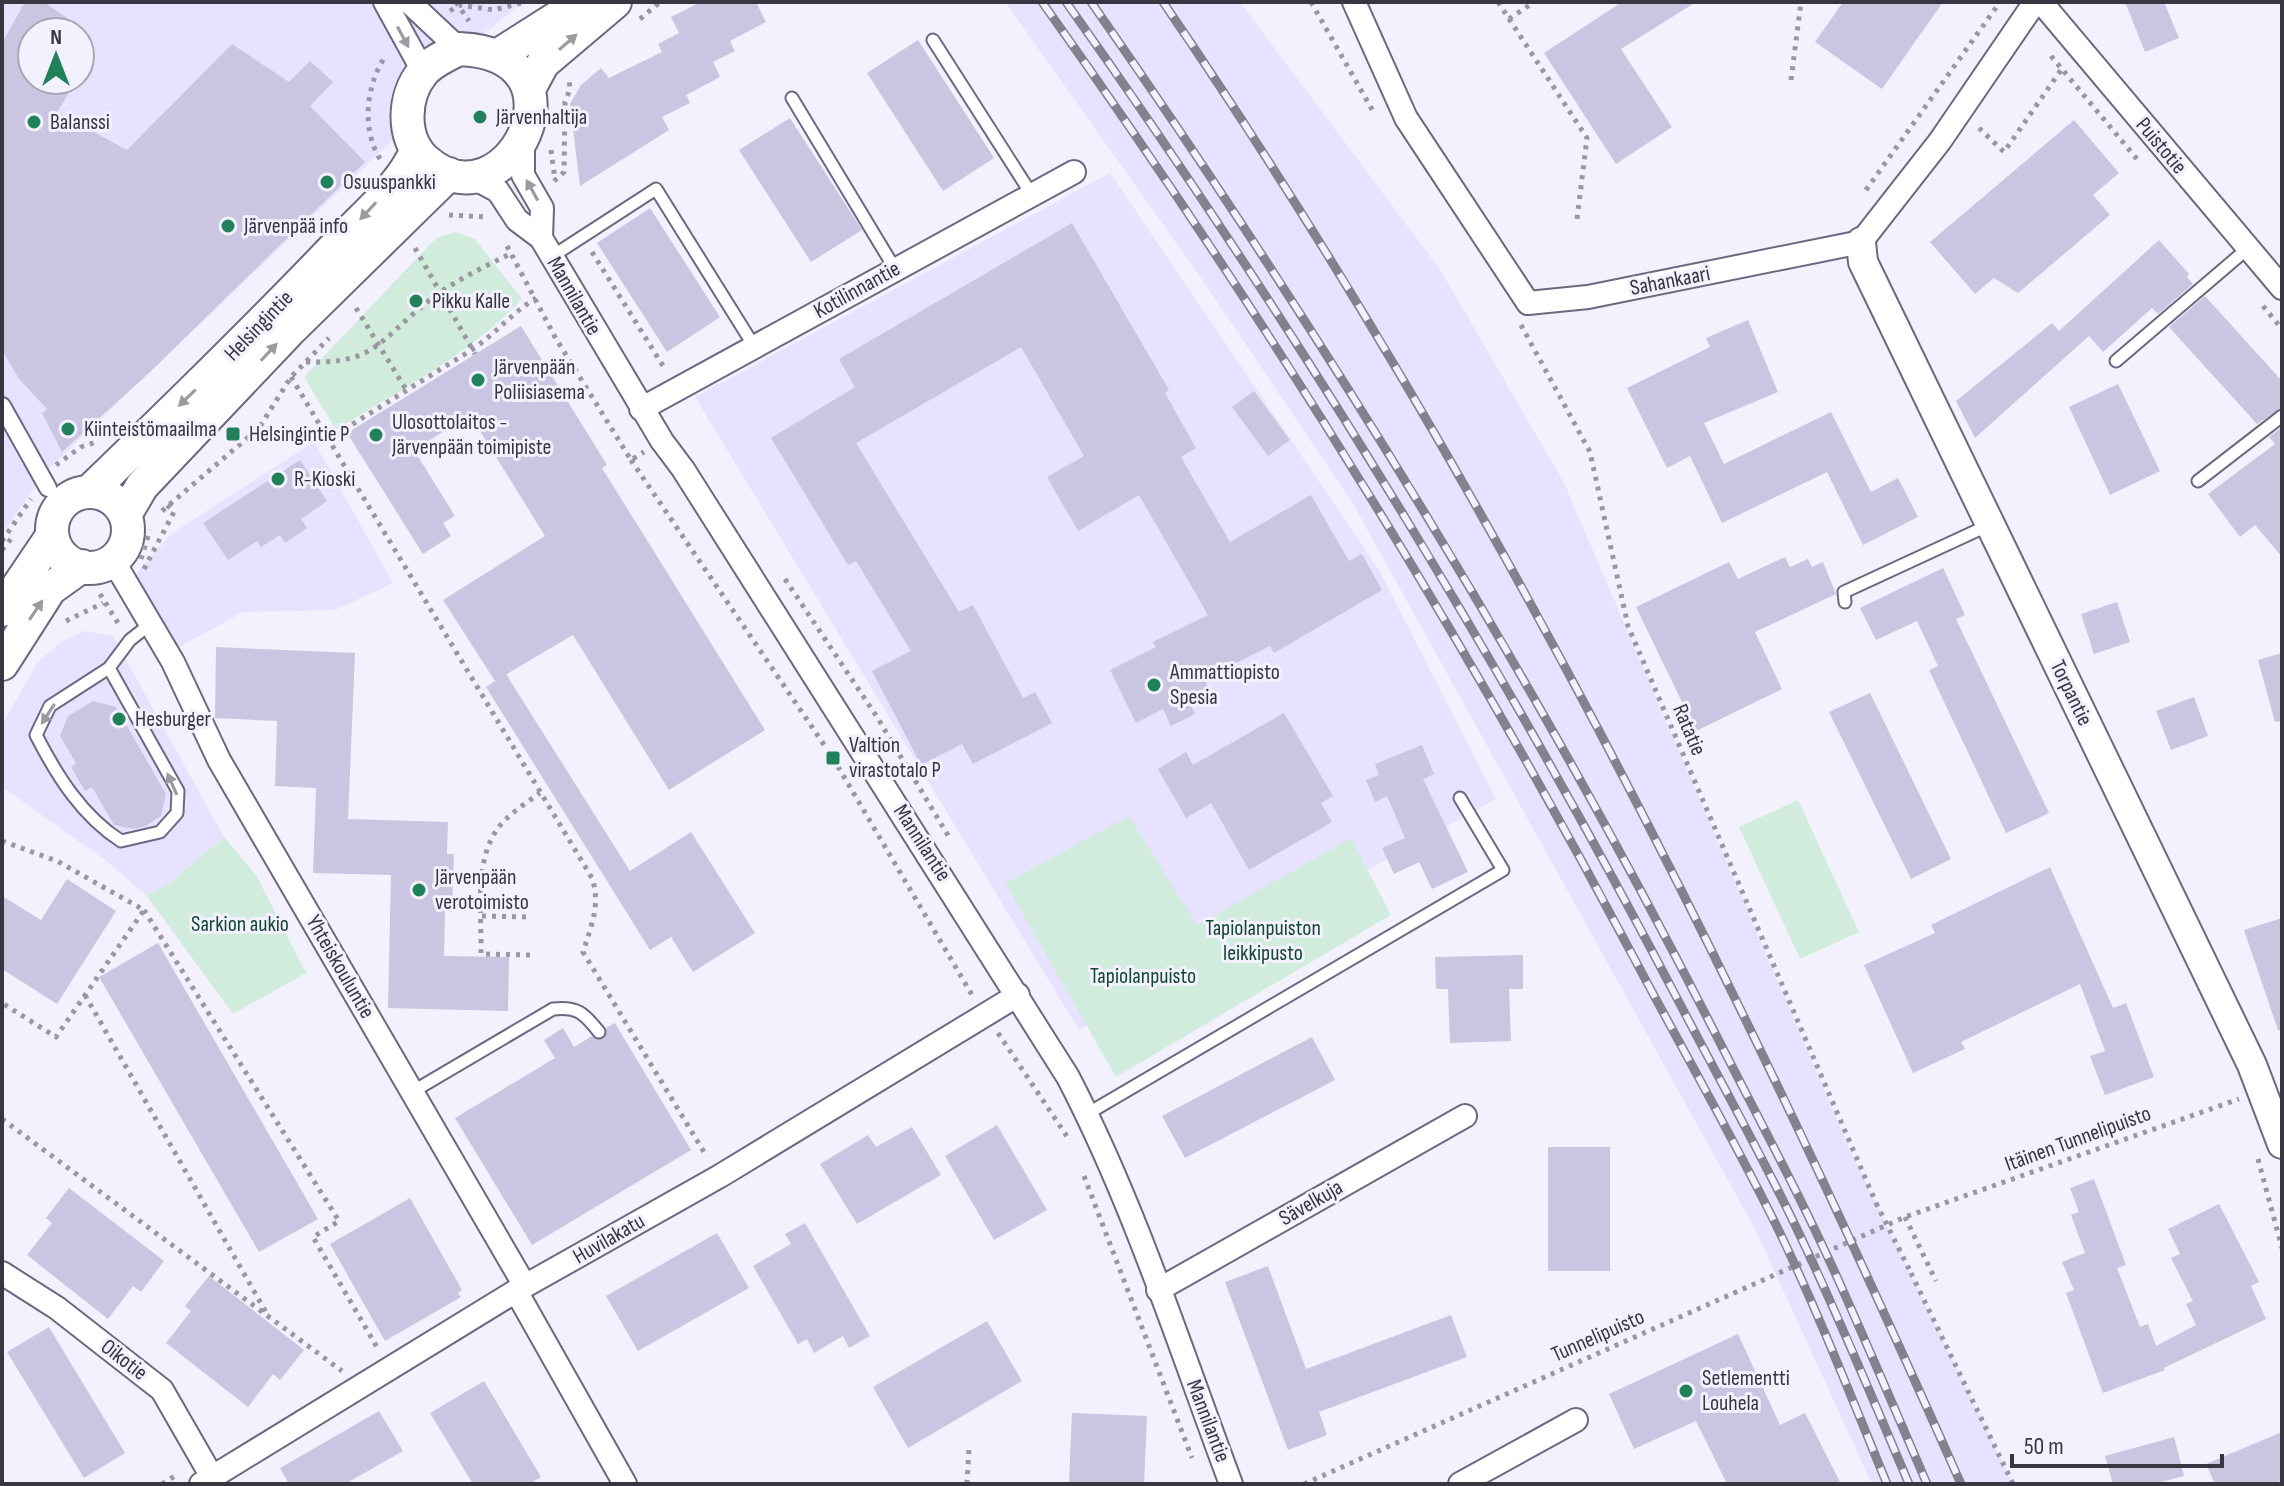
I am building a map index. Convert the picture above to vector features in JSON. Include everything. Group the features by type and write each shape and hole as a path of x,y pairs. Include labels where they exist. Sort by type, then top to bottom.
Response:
{"main road":[{"path":"497,56 582,2"},
{"path":"529,89 543,63 615,2"},
{"path":"465,37 516,68 529,89 530,122 537,142 508,161 460,176 416,151 407,124 408,98 423,71 465,37"},
{"name":"Helsingintie","path":"90,491 254,332 381,198 410,164 416,151"},
{"name":"Helsingintie","path":"125,515 142,486 289,331 460,176"},
{"path":"2,610 52,536 58,507 75,494 90,491 110,498 125,515 126,570 82,566 63,557 52,536"},
{"path":"2,664 50,589 82,566"}],"street":[{"path":"385,2 423,71"},
{"path":"409,2 465,37"},
{"name":"Sahankaari","path":"1354,2 1406,118 1528,303 1588,297 1861,242"},
{"path":"1861,242 1940,141 2035,2"},
{"name":"Puistotie","path":"2041,2 2282,288"},
{"name":"Mannilantie","path":"537,142 523,175 542,208 546,248"},
{"name":"Kotilinnantie","path":"641,409 1074,172"},
{"name":"Mannilantie","path":"460,176 498,191 517,220 546,248 641,409 683,469 1018,995 1087,1114 1231,1484"},
{"name":"Torpantie","path":"1861,242 1863,262 2263,1091 2282,1144"},
{"path":"2,406 48,488"},
{"name":"Yhteiskouluntie","path":"126,570 149,625 173,662 219,760 412,1092 625,1484"},
{"name":"Huvilakatu","path":"207,1481 521,1289 720,1176 1018,995"},
{"name":"Sävelkuja","path":"1158,1290 1465,1116"},
{"name":"Oikotie","path":"2,1273 57,1308 162,1390 207,1481"},
{"path":"1460,1484 1576,1420"}],"lane":[{"path":"933,40 1032,195"},
{"path":"792,98 895,269"},
{"path":"546,248 583,237 656,189 754,346"},
{"path":"2116,361 2247,249"},
{"path":"2198,481 2282,416"},
{"path":"1845,602 1844,592 1990,524"},
{"path":"109,668 178,791 177,813 160,832 121,841 100,827 64,784 36,735 50,706 109,668 130,640 149,625"},
{"path":"1087,1114 1503,870 1460,798"},
{"path":"412,1092 553,1009 572,1007 584,1012 599,1032"}],"path":[{"path":"439,18 458,4 494,10 522,2"},
{"path":"1498,2 1587,138 1577,219"},
{"path":"1509,19 1534,2"},
{"path":"1791,80 1801,2"},
{"path":"458,4 465,37"},
{"path":"2043,46 2139,162"},
{"path":"1969,119 2004,152 2061,70"},
{"path":"542,187 556,183 564,172 565,102 570,77 562,71"},
{"path":"537,142 556,183"},
{"path":"439,214 474,218 488,217 501,210"},
{"path":"583,237 678,388"},
{"path":"415,247 474,352"},
{"path":"305,362 339,362 380,346 441,291 512,253"},
{"path":"2227,265 2282,329"},
{"path":"525,276 555,337 631,460 833,758 985,1014 1071,1142"},
{"path":"327,440 474,352 494,335 513,312 536,298"},
{"path":"356,308 407,391"},
{"name":"Ratatie","path":"1517,317 1590,452 1628,626 1851,1152 2013,1484"},
{"path":"169,507 259,428 291,377 592,878 597,894 596,910 583,952 720,1176"},
{"path":"631,460 662,441"},
{"path":"126,570 174,512 160,499"},
{"path":"100,594 103,603"},
{"path":"57,625 115,597"},
{"path":"530,955 481,954 484,858 490,838 504,820 540,793"},
{"path":"2,841 57,861 144,910 339,1221 313,1237 381,1353"},
{"path":"2,1003 56,1037 144,910"},
{"path":"482,916 531,917"},
{"path":"85,995 268,1316"},
{"name":"Itäinen Tunnelipuisto","path":"1905,1217 2263,1091"},
{"path":"2,1119 346,1374"},
{"path":"1082,1171 1196,1470"},
{"path":"1905,1217 1936,1281"},
{"name":"Tunnelipuisto","path":"1304,1484 1905,1217"},
{"path":"967,1484 969,1448"}],"shaded area":[{"path":"2,2 523,2 491,28 424,71 398,135 44,473 2,534"},
{"path":"1005,2 1240,2 1441,271 1564,483 1851,1152 2013,1484 1872,1484 1755,1229 1352,502 1197,272"},
{"name":"Ammattiopisto Spesia","path":"1110,173 1379,570 1496,799 1079,1030 695,397"},
{"path":"314,442 393,583 335,610 243,612 179,647 135,576 171,534"},
{"path":"85,631 113,636 224,837 171,882 146,895 104,859 2,787 2,725 37,663 61,642"}],"green space":[{"path":"455,232 475,239 522,299 457,355 336,430 304,377 436,238"},
{"path":"1798,800 1859,932 1800,959 1739,827"},
{"name":"Tapiolanpuisto","path":"1129,816 1197,925 1351,838 1391,915 1116,1077 1005,883"},
{"name":"Sarkion aukio","path":"224,837 256,875 308,972 233,1014 146,895 171,882"}],"building":[{"path":"25,2 44,2 64,16 17,16"},
{"path":"701,2 756,2 766,22 730,41 735,51 713,62 720,77 686,95 690,103 662,117 669,130 580,186 570,104 581,85 601,68 609,78 662,52 658,44 679,33 671,17"},
{"path":"1622,2 1696,2 1621,49 1672,127 1616,164 1544,53"},
{"path":"1843,2 1943,2 1882,89 1815,42"},
{"path":"2125,2 2164,2 2179,38 2145,52"},
{"path":"16,18 16,96 67,96 57,112 127,150 232,44 289,82 310,61 333,82 310,106 365,162 150,372 62,452 42,413 47,409 19,379 2,350 2,43"},
{"path":"918,40 994,158 943,191 867,73"},
{"path":"790,118 862,230 811,262 739,150"},
{"path":"2074,120 2119,173 2093,195 2110,215 2018,293 1994,278 1975,294 1930,242"},
{"path":"650,208 720,317 667,352 597,243"},
{"path":"1072,223 1169,390 1165,393 1196,448 1181,457 1230,542 1311,495 1349,561 1362,554 1382,590 1274,653 1270,646 1204,679 1211,693 1190,703 1195,714 1171,726 1163,709 1136,723 1110,670 1156,647 1153,642 1208,615 1139,495 1078,531 1047,477 1084,456 1021,347 856,443 959,612 973,605 1023,698 1035,692 1052,723 973,764 962,744 921,765 872,671 911,651 856,561 848,565 771,438 855,387 839,359"},
{"path":"2159,240 2189,274 2187,277 2193,284 2158,314 2152,308 2103,352 2089,336 1975,438 1956,401 2052,323 2059,331"},
{"path":"2205,296 2282,381 2282,408 2257,424 2169,327"},
{"path":"1748,320 1778,392 1704,423 1724,464 1831,412 1871,492 1898,478 1918,517 1863,545 1827,472 1722,523 1690,456 1667,468 1627,388 1710,347 1706,338"},
{"path":"521,326 607,465 602,468 765,730 669,790 573,635 495,681 443,600 545,536 470,415 414,450 455,516 443,523 451,536 423,554 347,433"},
{"path":"2118,384 2160,471 2110,495 2069,407"},
{"path":"1254,391 1290,440 1268,456 1232,407"},
{"path":"2282,427 2282,557 2255,525 2240,537 2208,494 2275,444 2269,437"},
{"path":"300,460 327,501 301,519 307,528 285,543 280,535 261,547 257,541 228,560 203,523"},
{"path":"1785,557 1790,567 1808,559 1812,567 1823,562 1836,594 1755,632 1782,689 1696,731 1636,607 1729,562 1738,579"},
{"path":"1943,568 1965,615 1956,619 2049,813 2006,833 1929,670 1938,666 1917,621 1876,640 1860,608"},
{"path":"2117,602 2130,642 2094,654 2081,614"},
{"path":"216,647 355,653 348,819 448,822 447,854 454,854 452,912 445,911 444,956 509,957 508,1011 388,1008 391,875 313,873 316,788 275,786 277,721 215,718"},
{"path":"2282,653 2282,721 2275,722 2258,660"},
{"path":"506,674 630,871 691,832 755,933 693,972 671,937 650,950 486,687"},
{"path":"1870,693 1951,859 1911,879 1829,712"},
{"path":"2194,697 2208,736 2171,750 2156,711"},
{"path":"93,701 116,707 166,794 161,816 146,826 134,829 114,825 92,787 85,791 71,767 76,763 60,736 68,716"},
{"path":"1284,713 1333,796 1321,803 1332,822 1249,870 1211,803 1186,818 1158,769 1186,752 1193,765"},
{"path":"1422,745 1434,774 1423,779 1468,872 1432,889 1419,862 1394,874 1382,848 1405,838 1387,796 1375,802 1366,780 1379,775 1375,764"},
{"path":"2050,867 2113,1008 2126,1003 2154,1077 2105,1095 2090,1056 2105,1051 2080,984 1961,1042 1965,1049 1913,1073 1864,965 1935,933 1931,925"},
{"path":"67,879 116,911 57,1004 2,969 2,896 41,920"},
{"path":"2282,918 2282,1030 2278,1030 2244,930"},
{"path":"158,943 318,1219 259,1252 99,977"},
{"path":"1523,955 1523,989 1509,989 1511,1041 1450,1043 1448,989 1436,989 1435,957"},
{"path":"615,1023 691,1150 532,1245 455,1118 555,1058 544,1040 563,1028 574,1047 592,1036 604,1039 606,1028"},
{"path":"1312,1037 1335,1080 1185,1158 1162,1116"},
{"path":"997,1125 1047,1210 994,1240 945,1156"},
{"path":"912,1127 941,1175 857,1224 820,1164 868,1135 876,1147"},
{"path":"1548,1147 1610,1147 1610,1271 1548,1271"},
{"path":"2094,1179 2126,1265 2117,1268 2140,1327 2148,1324 2156,1346 2196,1325 2186,1304 2193,1301 2171,1258 2180,1254 2168,1229 2219,1204 2259,1282 2251,1286 2266,1319 2165,1370 2103,1393 2066,1293 2074,1290 2062,1262 2085,1253 2071,1215 2079,1212 2070,1188"},
{"path":"69,1188 164,1261 141,1292 133,1286 108,1319 27,1255 52,1223 46,1218"},
{"path":"410,1198 462,1290 458,1293 461,1297 385,1341 330,1244"},
{"path":"805,1223 870,1336 849,1348 843,1336 814,1353 807,1339 798,1344 753,1266 791,1244 785,1234"},
{"path":"717,1233 749,1288 638,1351 606,1296"},
{"path":"1268,1266 1306,1369 1451,1315 1467,1357 1319,1412 1327,1435 1288,1450 1225,1282"},
{"path":"209,1276 304,1350 280,1380 273,1374 248,1407 166,1343 191,1311 185,1306"},
{"path":"987,1321 1022,1381 908,1448 873,1387"},
{"path":"49,1327 125,1453 84,1478 7,1352"},
{"path":"1738,1334 1780,1425 1805,1413 1841,1484 1727,1484 1696,1421 1634,1449 1609,1394"},
{"path":"484,1381 541,1477 529,1484 473,1484 430,1413"},
{"path":"379,1411 403,1451 345,1484 289,1484 280,1468"},
{"path":"1072,1413 1147,1416 1144,1484 1069,1482"},
{"path":"2282,1432 2282,1480 2273,1484 2215,1484 2206,1464"},
{"path":"2174,1437 2184,1476 2153,1484 2113,1484 2105,1456"}],"railway":[{"path":"1042,2 1123,117 1279,351 1427,590 1498,712 1762,1197 1808,1294 1887,1484"},
{"path":"1066,2 1312,368 1466,618 1539,746 1611,874 1781,1197 1839,1321 1909,1484"},
{"path":"1091,2 1259,250 1340,376 1496,632 1570,762 1712,1027 1797,1194 1830,1261 1927,1484"},
{"path":"1163,2 1279,178 1390,357 1495,539 1596,725 1785,1102 1961,1484"}],"place":[{"name":"Järvenhaltija","path":"480,117"},
{"name":"Balanssi","path":"34,122"},
{"name":"Osuuspankki","path":"327,182"},
{"name":"Järvenpää info","path":"228,226"},
{"name":"Pikku Kalle","path":"416,301"},
{"name":"Järvenpään Poliisiasema","path":"478,380"},
{"name":"Kiinteistömaailma","path":"68,429"},
{"name":"Helsingintie P","path":"233,434"},
{"name":"Ulosottolaitos - Järvenpään toimipiste","path":"376,435"},
{"name":"R-Kioski","path":"278,479"},
{"name":"Ammattiopisto Spesia","path":"1154,685"},
{"name":"Hesburger","path":"119,719"},
{"name":"Valtion virastotalo P","path":"833,758"},
{"name":"Järvenpään verotoimisto","path":"419,890"},
{"name":"Setlementti Louhela","path":"1686,1391"}],"park label":[{"name":"Tapiolanpuiston leikkipusto","path":"1263,940"}]}
